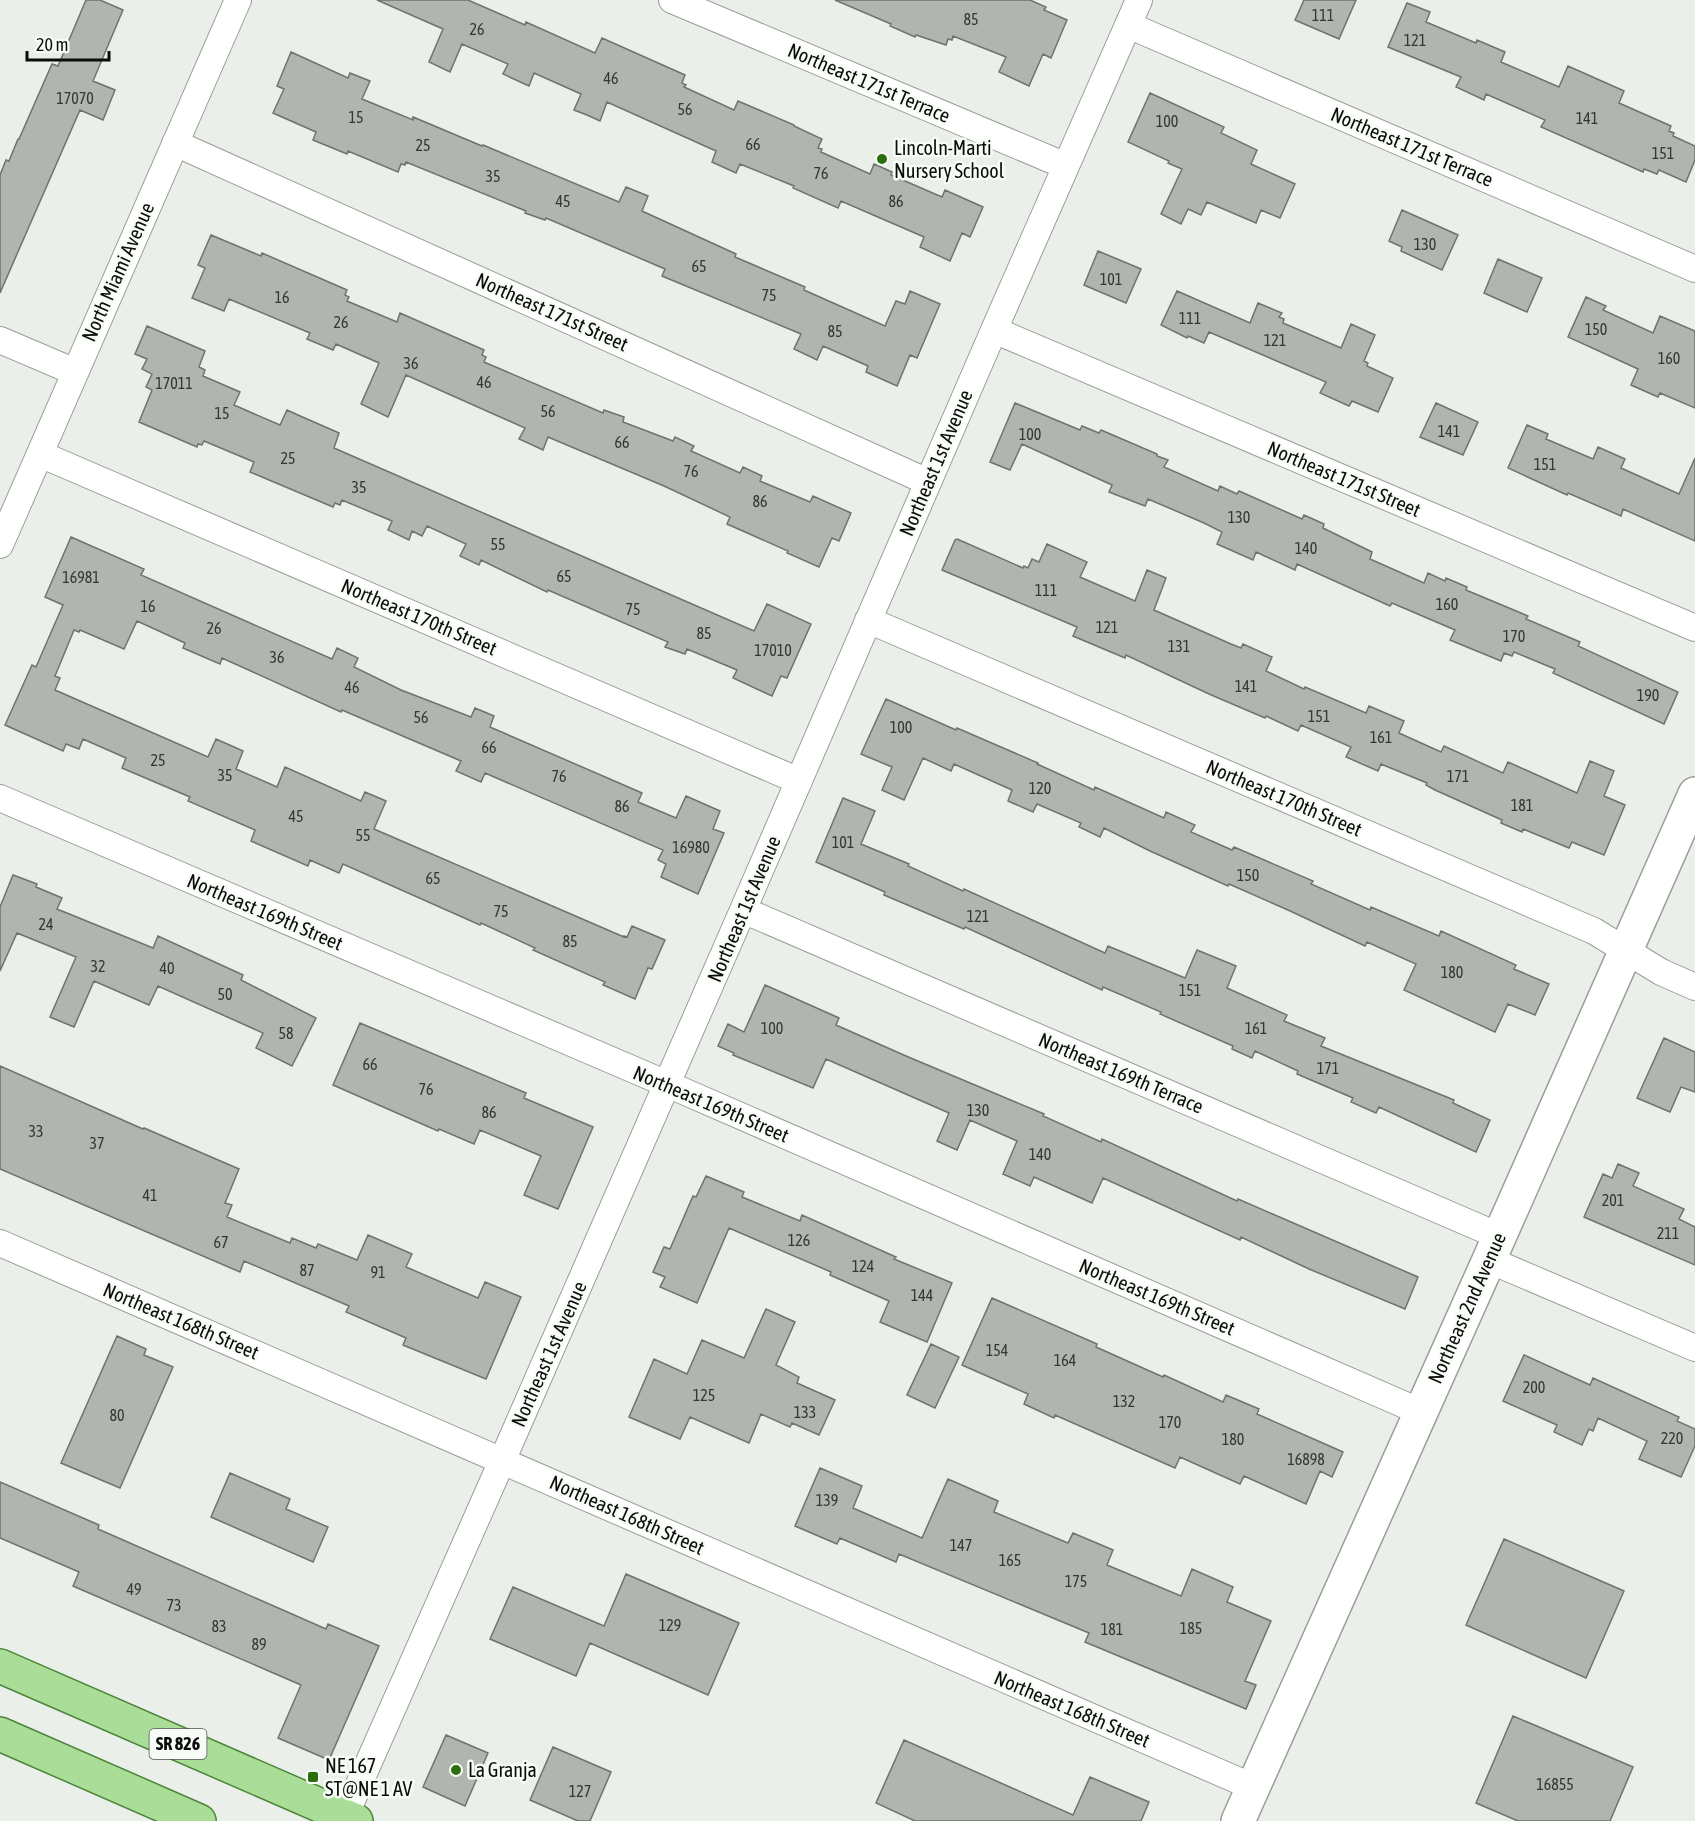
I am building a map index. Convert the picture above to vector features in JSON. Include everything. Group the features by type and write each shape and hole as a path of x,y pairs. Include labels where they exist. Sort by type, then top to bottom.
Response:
{"main road":[{"name":"SR 826","path":"0,1666 347,1819"},
{"path":"0,1734 199,1821"}],"street":[{"name":"North Miami Avenue","path":"0,544 236,0"},
{"name":"Northeast 171st Terrace","path":"672,0 1066,165"},
{"name":"Northeast 1st Avenue","path":"347,1819 1139,0"},
{"name":"Northeast 171st Terrace","path":"1128,25 1695,269"},
{"name":"Northeast 171st Street","path":"175,143 928,482"},
{"name":"Northeast 171st Street","path":"994,330 1695,628"},
{"path":"0,340 75,372"},
{"name":"Northeast 170th Street","path":"40,454 799,781"},
{"name":"Northeast 170th Street","path":"868,620 1583,926 1661,972 1695,987"},
{"name":"Northeast 2nd Avenue","path":"1238,1821 1695,794"},
{"name":"Northeast 169th Street","path":"0,798 667,1084 1421,1412"},
{"name":"Northeast 169th Terrace","path":"743,910 1494,1248"},
{"name":"Northeast 168th Street","path":"0,1243 1253,1788"},
{"path":"1494,1248 1695,1348"}],"building":[{"path":"86,0 100,0 123,10 93,81 115,90 103,120 80,110 0,293 0,175 6,160 9,161 52,64 58,66"},
{"path":"377,0 468,0 525,25 526,22 595,53 602,38 685,75 682,83 686,85 684,87 734,110 738,101 822,139 818,148 822,149 821,152 870,174 874,164 892,172 891,175 942,197 945,190 983,207 970,237 962,233 950,261 920,247 924,237 841,201 838,208 793,188 794,186 740,164 736,173 712,162 716,151 607,102 600,121 574,110 581,94 534,73 529,86 503,74 508,64 462,44 450,72 429,62 443,29"},
{"path":"835,0 1030,0 1046,7 1044,10 1067,20 1051,58 1043,54 1029,86 999,72 1006,57 953,36 952,40 948,39 946,45 916,35 915,37"},
{"path":"1304,0 1356,0 1339,39 1295,20"},
{"path":"1407,3 1430,12 1426,22 1476,43 1477,40 1505,52 1501,62 1559,87 1568,66 1624,91 1619,103 1671,126 1669,131 1674,133 1673,136 1695,146 1695,160 1686,182 1659,170 1657,174 1644,169 1643,172 1541,127 1545,120 1486,94 1484,100 1456,87 1461,77 1388,47"},
{"path":"291,52 348,78 350,73 370,81 362,99 413,120 413,117 619,202 626,187 648,196 642,211 736,254 735,257 805,287 804,290 885,326 896,301 905,304 910,291 940,304 917,358 910,355 897,386 866,372 868,366 823,346 817,360 794,349 801,334 662,276 665,269 406,162 405,165 401,164 398,172 348,151 347,154 313,140 316,132 273,113 284,89 277,86"},
{"path":"1150,93 1224,127 1221,133 1257,150 1251,164 1295,184 1280,218 1261,210 1256,223 1207,202 1201,215 1188,209 1181,224 1161,214 1182,169 1128,142"},
{"path":"1402,210 1458,235 1442,270 1401,251 1402,247 1389,241"},
{"path":"211,235 261,256 262,253 347,290 345,295 349,297 347,301 397,322 400,313 484,350 482,355 486,357 484,362 603,413 604,410 624,417 623,422 673,441 675,437 694,446 691,451 740,473 743,467 762,476 760,481 810,502 813,496 851,513 839,541 832,538 819,567 727,524 730,517 664,486 548,437 543,450 519,439 525,428 406,375 388,417 361,404 379,363 336,344 333,350 307,339 310,333 229,299 224,311 192,298 205,268 198,265"},
{"path":"1098,251 1141,269 1126,303 1084,285"},
{"path":"1498,259 1542,278 1527,312 1484,293"},
{"path":"1177,291 1250,323 1258,303 1282,313 1279,317 1284,319 1283,323 1341,348 1351,324 1375,335 1364,361 1368,363 1367,366 1393,378 1378,412 1352,401 1349,406 1320,393 1326,382 1209,332 1204,343 1188,336 1187,338 1161,325"},
{"path":"1586,297 1606,306 1603,310 1653,333 1660,316 1695,331 1695,408 1660,393 1658,397 1631,385 1638,369 1568,337"},
{"path":"147,326 205,351 199,367 205,370 203,376 240,392 234,405 280,425 287,410 339,433 334,448 754,631 767,604 811,624 787,678 781,676 772,696 733,678 737,670 687,649 685,654 665,647 668,642 548,590 547,592 481,560 479,565 460,556 466,544 427,526 422,536 412,531 409,540 388,530 392,521 342,500 340,505 335,503 333,507 250,472 254,462 204,441 197,447 139,422 152,390 146,387 152,374 142,369 147,359 135,354"},
{"path":"1015,403 1080,430 1082,426 1099,433 1101,430 1157,454 1168,460 1164,467 1218,491 1220,486 1237,494 1239,491 1302,519 1304,515 1324,524 1323,528 1372,552 1370,559 1424,583 1428,573 1445,581 1446,578 1467,587 1466,590 1528,616 1526,619 1580,642 1578,646 1678,692 1664,724 1553,673 1555,669 1514,652 1512,656 1504,653 1501,661 1450,640 1455,630 1392,603 1390,606 1297,564 1295,570 1256,552 1253,560 1217,544 1222,532 1148,499 1145,506 1109,492 1112,485 1022,444 1010,470 990,462"},
{"path":"1436,403 1478,422 1463,455 1420,437"},
{"path":"1527,425 1548,434 1546,439 1593,459 1598,447 1625,459 1621,468 1679,494 1695,458 1695,541 1623,509 1621,516 1568,493 1567,495 1508,468"},
{"path":"71,537 144,569 141,575 332,659 337,648 358,658 354,667 401,690 471,717 475,708 494,716 490,727 642,793 638,802 676,818 686,796 720,811 713,829 724,833 698,894 661,877 666,864 658,860 663,850 485,773 481,782 456,771 461,761 342,710 341,712 222,658 220,664 183,648 185,643 137,621 124,649 80,630 79,632 74,630 55,676 60,678 55,690 208,757 216,739 243,751 236,769 277,787 285,767 361,801 365,792 386,801 374,829 624,937 627,937 632,926 665,940 652,969 648,968 635,999 603,985 605,982 533,950 535,948 481,923 480,925 343,864 339,873 310,860 308,866 251,841 255,830 188,801 190,797 122,768 126,758 83,739 79,749 66,744 63,751 5,725 32,665 36,667 63,605 45,597"},
{"path":"957,539 1023,568 1024,566 1028,568 1032,559 1039,562 1047,544 1087,562 1080,577 1135,601 1147,570 1166,578 1154,610 1241,648 1243,644 1272,657 1266,671 1304,689 1305,687 1366,713 1369,706 1404,721 1399,733 1441,752 1444,746 1503,773 1508,762 1577,793 1590,761 1614,771 1604,796 1625,805 1604,855 1572,842 1569,848 1523,829 1522,832 1501,823 1502,820 1435,790 1426,785 1427,783 1381,764 1378,771 1346,757 1351,747 1301,725 1298,731 1209,694 1126,655 1125,658 1073,636 1077,627 942,570"},
{"path":"886,699 1038,763 1094,790 1095,787 1164,818 1166,812 1195,825 1191,832 1232,850 1234,847 1313,881 1311,884 1370,910 1371,907 1439,936 1441,931 1516,965 1514,969 1549,984 1535,1015 1508,1004 1495,1032 1404,990 1416,964 1367,942 1365,946 1288,910 1150,851 1104,828 1100,837 1079,827 1081,823 1037,804 1033,812 1008,801 1012,790 954,764 951,771 923,758 904,800 882,790 892,767 861,754"},
{"path":"843,798 875,811 861,844 1105,953 1108,946 1185,978 1197,950 1236,966 1227,988 1287,1015 1284,1021 1325,1038 1321,1046 1454,1100 1453,1103 1490,1120 1476,1152 1379,1107 1376,1113 1351,1102 1353,1098 1297,1074 1298,1071 1255,1051 1252,1058 1232,1049 1233,1046 1160,1014 1161,1012 1103,987 1102,990 965,927 964,929 884,895 885,892 816,862"},
{"path":"13,875 37,884 36,887 62,898 57,909 153,948 158,936 243,975 241,980 316,1018 292,1066 256,1048 263,1033 158,986 149,1005 94,981 74,1027 50,1017 76,957 17,933 0,971 0,907"},
{"path":"765,985 839,1018 836,1025 1044,1114 1043,1116 1101,1142 1102,1139 1237,1201 1238,1199 1418,1277 1405,1309 1309,1269 1241,1237 1240,1240 1103,1178 1092,1203 1034,1177 1030,1186 1003,1174 1017,1141 970,1120 957,1150 937,1141 949,1113 826,1059 813,1088 733,1055 734,1053 718,1046 728,1024 744,1032"},
{"path":"360,1023 526,1093 524,1098 593,1127 558,1209 524,1195 541,1156 480,1130 474,1144 439,1129 438,1131 333,1085"},
{"path":"1664,1038 1695,1052 1695,1092 1681,1087 1670,1112 1637,1098"},
{"path":"0,1066 239,1169 225,1203 232,1205 227,1217 290,1243 292,1238 316,1248 318,1244 357,1260 368,1235 412,1254 406,1267 478,1298 485,1282 521,1297 486,1379 403,1345 406,1338 346,1312 349,1306 244,1261 240,1272 0,1169"},
{"path":"1618,1164 1639,1173 1633,1186 1684,1209 1679,1219 1695,1227 1695,1265 1584,1217 1603,1174 1612,1178"},
{"path":"706,1176 744,1192 742,1197 800,1221 802,1215 896,1257 894,1259 952,1283 927,1342 880,1322 889,1301 830,1275 831,1272 729,1228 697,1303 660,1287 665,1277 653,1272 664,1247 670,1249 693,1196 696,1197"},
{"path":"992,1298 1097,1344 1096,1347 1223,1402 1226,1395 1259,1409 1257,1414 1343,1452 1332,1477 1320,1471 1306,1504 1244,1476 1240,1484 1180,1457 1175,1468 1055,1415 1054,1418 1024,1404 1028,1394 962,1365"},
{"path":"766,1309 795,1322 776,1365 799,1377 797,1383 835,1400 819,1435 792,1423 790,1427 761,1414 749,1443 690,1417 680,1439 629,1417 654,1359 687,1374 702,1340 744,1358"},
{"path":"117,1336 146,1349 144,1355 173,1367 120,1488 61,1463"},
{"path":"931,1344 959,1357 935,1408 907,1395"},
{"path":"1524,1355 1590,1385 1593,1378 1679,1417 1677,1421 1695,1429 1695,1446 1681,1477 1639,1459 1647,1441 1598,1418 1593,1431 1589,1429 1582,1445 1554,1432 1557,1425 1503,1401"},
{"path":"820,1468 862,1486 853,1508 922,1538 948,1479 998,1501 994,1512 1068,1543 1073,1533 1113,1550 1107,1565 1181,1596 1192,1569 1233,1587 1227,1602 1271,1621 1245,1681 1256,1685 1246,1709 1085,1642 1089,1633 899,1554 896,1562 840,1538 837,1544 795,1526"},
{"path":"230,1473 290,1499 286,1509 328,1527 313,1562 211,1517"},
{"path":"0,1482 99,1525 98,1529 326,1629 328,1624 379,1646 329,1760 278,1738 301,1685 73,1586 79,1572 0,1538"},
{"path":"1504,1539 1624,1591 1586,1678 1466,1625"},
{"path":"626,1574 739,1623 708,1695 590,1643 576,1676 490,1639 513,1587 604,1626"},
{"path":"1513,1716 1633,1767 1610,1821 1518,1821 1476,1803"},
{"name":"La Granja","path":"446,1735 488,1753 465,1806 423,1787"},
{"path":"904,1740 1073,1815 1090,1777 1149,1802 1141,1821 915,1821 876,1803"},
{"path":"553,1747 611,1772 590,1821 578,1821 530,1800"}],"place":[{"name":"Lincoln-Marti Nursery School","path":"882,159"},
{"name":"La Granja","path":"456,1770"},
{"name":"NE 167 ST@NE 1 AV","path":"313,1777"}]}
